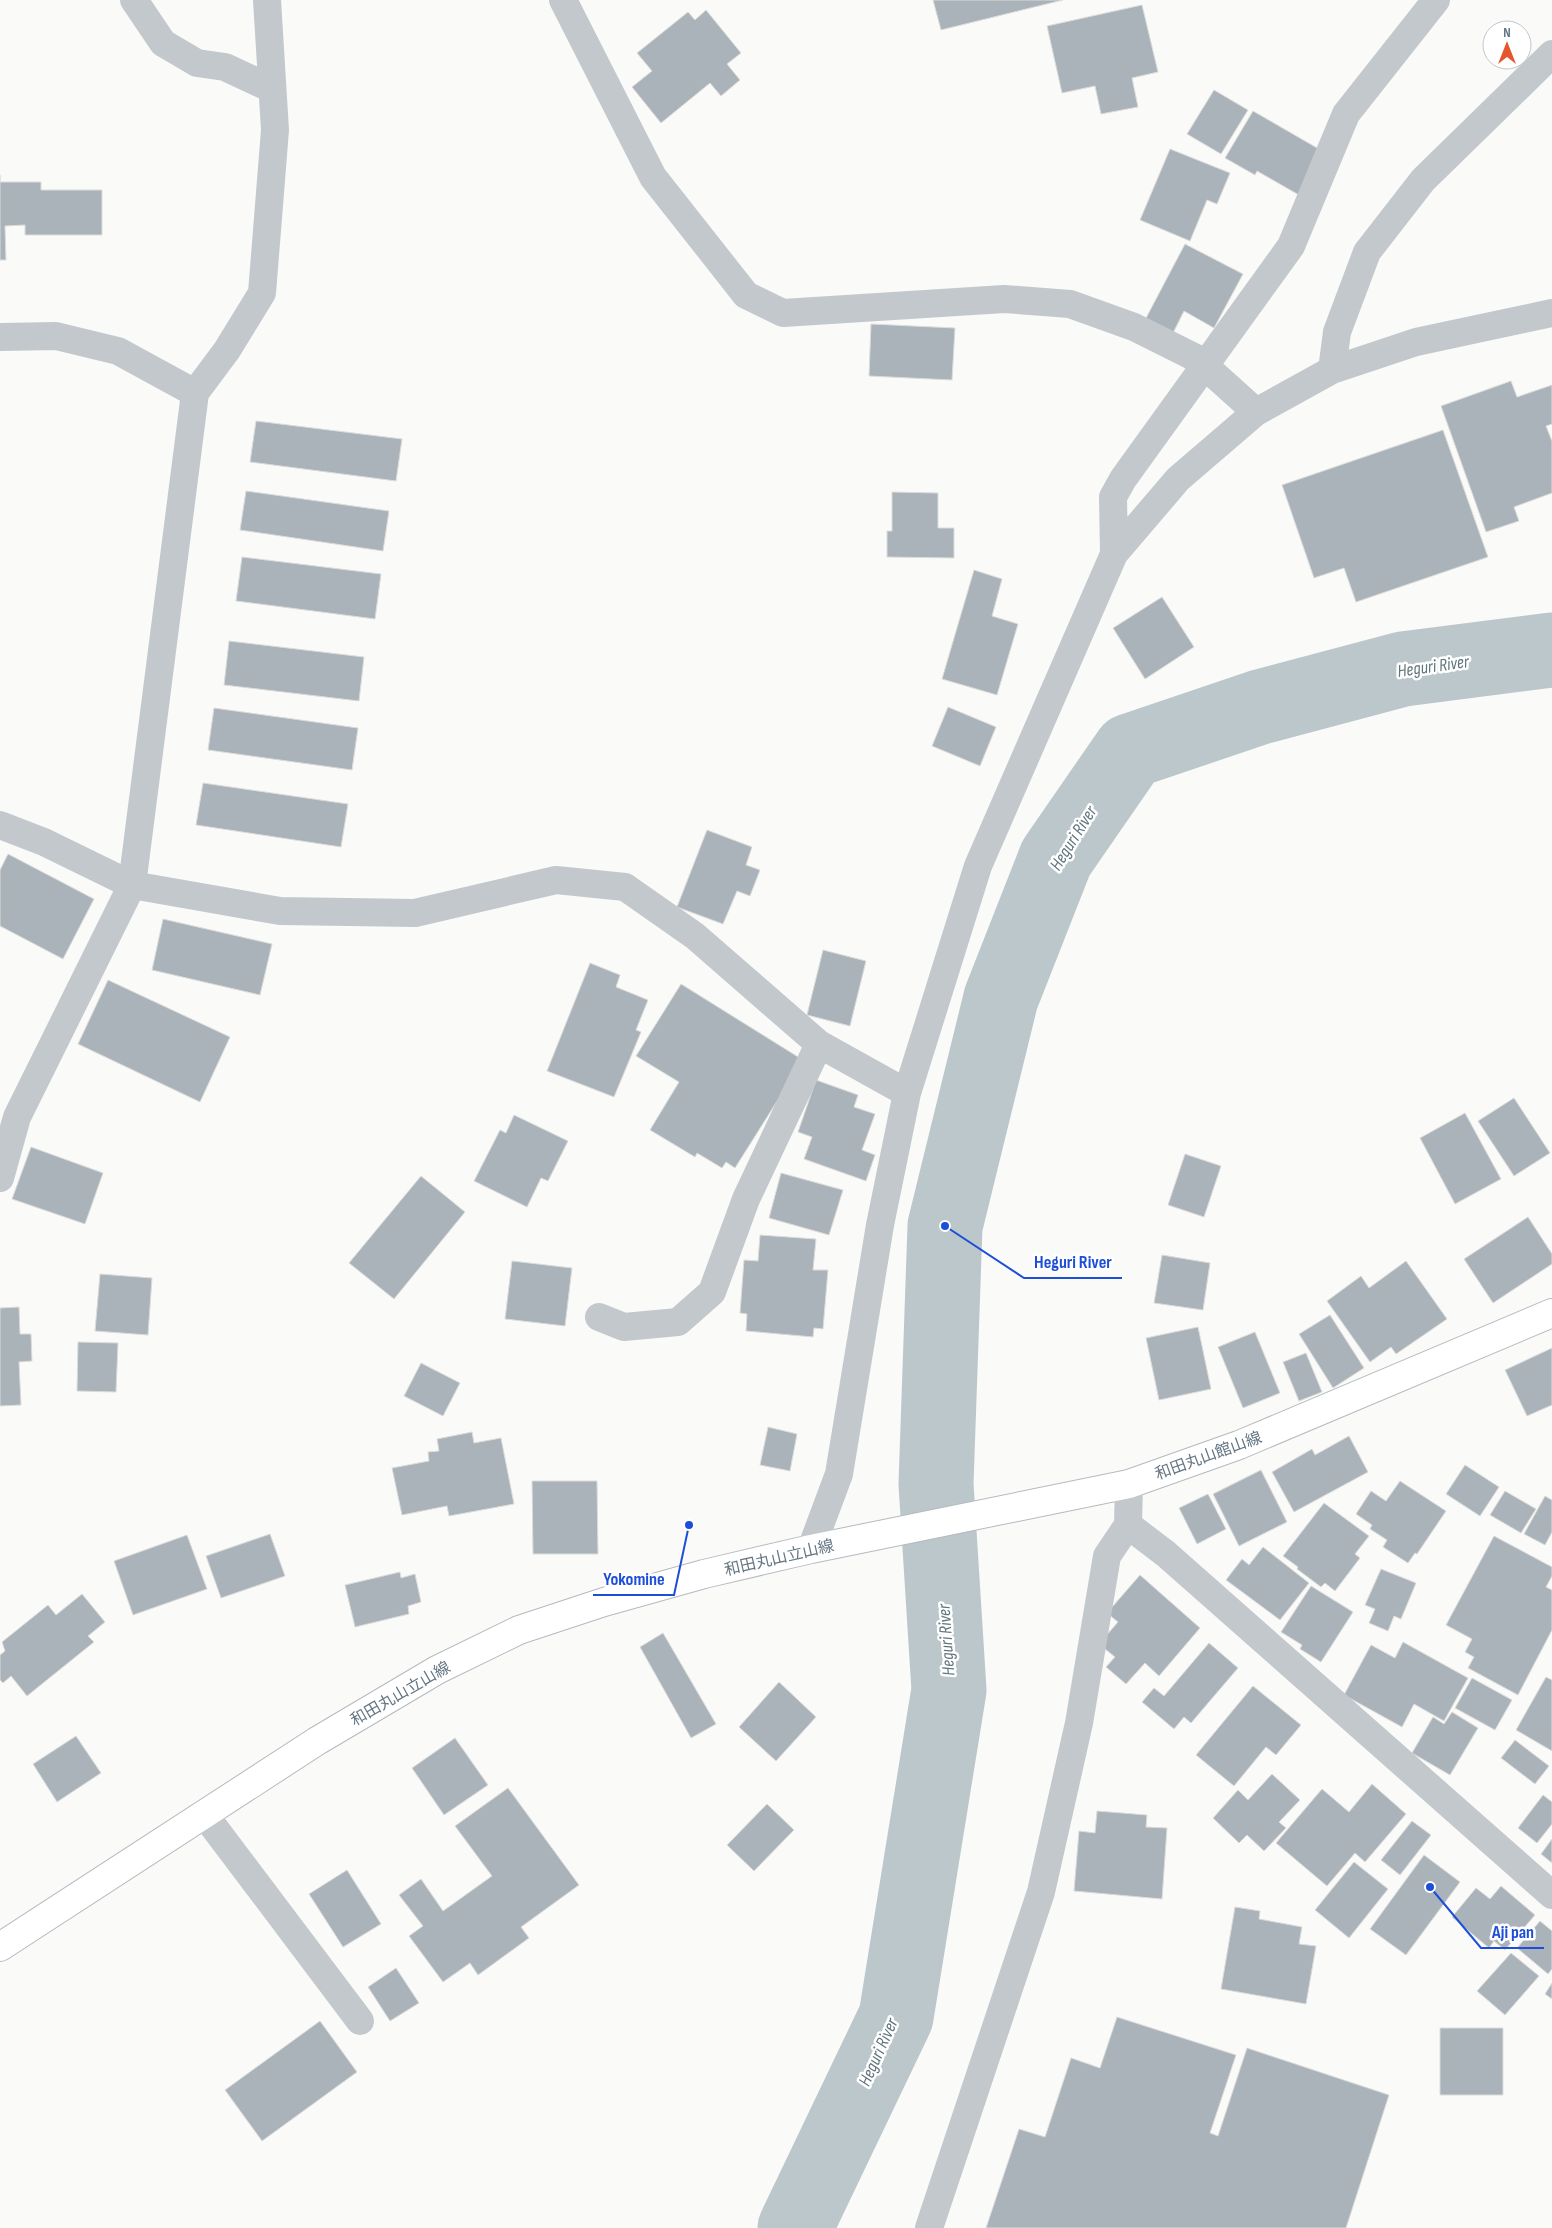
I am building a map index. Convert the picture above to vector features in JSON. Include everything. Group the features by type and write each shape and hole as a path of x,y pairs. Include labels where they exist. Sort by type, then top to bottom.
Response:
{"main road":[{"name":"和田丸山館山線","path":"846,1542 1117,1487 1239,1445 1552,1313"},
{"name":"和田丸山立山線","path":"0,1946 316,1741 437,1670 520,1630 604,1602 704,1574 846,1542"}],"street":[{"path":"134,0 163,43 197,62 225,67 272,89"},
{"path":"0,1178 17,1117 132,885 195,393 227,350 262,293 275,130 267,0"},
{"path":"563,0 653,177 746,295 783,313 1004,299 1070,304 1134,327 1196,358 1256,412"},
{"path":"1114,554 1113,497 1122,479 1291,246 1346,114 1436,0"},
{"path":"1332,370 1337,332 1367,252 1423,180 1552,54"},
{"path":"811,1549 838,1474 880,1225 907,1093 978,866 1114,554 1178,479 1256,412 1332,370 1416,342 1552,313"},
{"path":"0,337 56,336 118,351 195,393"},
{"path":"0,825 44,842 132,885 280,911 415,913 556,880 625,887 695,936 819,1044 907,1093"},
{"path":"599,1317 624,1327 678,1322 712,1292 746,1199 819,1044"},
{"path":"1117,1487 1128,1525 1166,1554 1552,1895"},
{"path":"929,2228 1042,1892 1079,1723 1107,1556 1128,1525"},
{"path":"204,1814 360,2021"}],"building":[{"path":"933,0 1063,0 941,30"},
{"path":"1142,5 1158,72 1132,78 1138,107 1101,114 1095,86 1062,93 1047,26"},
{"path":"706,10 741,53 727,64 740,80 721,96 710,83 661,123 632,87 652,71 637,53 688,12 695,20"},
{"path":"1214,90 1248,110 1221,154 1187,134"},
{"path":"1253,111 1324,152 1299,195 1257,171 1255,175 1225,158"},
{"path":"1170,149 1230,173 1217,204 1207,200 1190,241 1140,220"},
{"path":"0,182 41,182 41,190 102,190 102,235 25,235 25,225 5,226 6,260 0,260"},
{"path":"1185,244 1243,274 1214,328 1184,311 1172,335 1145,320"},
{"path":"871,324 955,328 952,380 869,376"},
{"path":"1511,381 1517,397 1552,385 1552,424 1546,426 1552,441 1552,493 1514,507 1519,521 1486,532 1441,406"},
{"path":"256,421 402,439 396,481 250,462"},
{"path":"1443,430 1488,557 1356,602 1344,568 1314,578 1282,485"},
{"path":"246,491 389,511 383,551 240,530"},
{"path":"892,492 938,493 938,528 954,528 954,558 887,557 887,531 892,531"},
{"path":"242,557 381,574 375,619 236,601"},
{"path":"974,570 1002,579 992,616 1018,624 997,695 942,679"},
{"path":"1162,597 1194,647 1145,679 1113,628"},
{"path":"229,641 364,657 359,701 224,685"},
{"path":"948,707 996,727 980,766 932,746"},
{"path":"214,708 358,728 352,770 208,750"},
{"path":"203,783 348,804 341,847 196,825"},
{"path":"707,830 752,847 746,865 760,870 750,896 737,891 723,924 677,907"},
{"path":"8,854 94,899 63,959 0,926 0,870"},
{"path":"163,919 272,944 260,995 152,970"},
{"path":"823,950 866,961 850,1026 807,1015"},
{"path":"590,963 620,975 616,987 648,1000 636,1030 641,1032 614,1097 547,1071"},
{"path":"108,980 230,1037 200,1102 78,1044"},
{"path":"681,984 803,1060 735,1168 726,1162 722,1168 697,1153 695,1157 650,1130 679,1082 636,1056"},
{"path":"816,1080 858,1095 854,1107 875,1114 862,1150 875,1155 866,1181 804,1159 812,1137 798,1132"},
{"path":"1514,1098 1550,1153 1514,1176 1478,1121"},
{"path":"1465,1113 1501,1179 1455,1204 1420,1138"},
{"path":"514,1115 568,1141 548,1181 541,1178 527,1207 474,1181 500,1130 506,1133"},
{"path":"31,1147 103,1173 85,1224 12,1199"},
{"path":"1185,1154 1221,1166 1204,1217 1168,1205"},
{"path":"781,1173 843,1190 829,1235 769,1218"},
{"path":"421,1176 465,1212 394,1299 349,1263"},
{"path":"1528,1217 1552,1254 1552,1264 1493,1303 1464,1259"},
{"path":"760,1235 816,1239 813,1270 828,1270 823,1329 814,1328 813,1337 746,1331 747,1314 740,1313 744,1260 758,1261"},
{"path":"1162,1255 1210,1263 1203,1310 1154,1303"},
{"path":"512,1261 572,1268 565,1326 505,1319"},
{"path":"1406,1261 1447,1319 1396,1354 1391,1347 1370,1362 1327,1301 1361,1276 1369,1288"},
{"path":"100,1274 152,1278 148,1335 95,1331"},
{"path":"19,1307 20,1334 31,1334 32,1361 19,1362 21,1405 0,1406 0,1308"},
{"path":"1330,1315 1364,1368 1333,1388 1299,1334"},
{"path":"1198,1327 1211,1389 1159,1400 1146,1338"},
{"path":"1255,1332 1280,1393 1243,1408 1218,1347"},
{"path":"78,1342 118,1343 116,1392 77,1391"},
{"path":"1552,1348 1552,1405 1527,1416 1505,1370"},
{"path":"1306,1353 1322,1392 1299,1401 1283,1362"},
{"path":"421,1363 460,1383 443,1416 404,1396"},
{"path":"768,1427 797,1434 790,1471 760,1465"},
{"path":"472,1432 474,1443 501,1438 514,1504 449,1516 447,1506 402,1515 392,1468 429,1461 428,1452 439,1451 437,1439"},
{"path":"1349,1436 1368,1472 1294,1512 1272,1472 1312,1449 1315,1455"},
{"path":"1465,1465 1499,1487 1480,1516 1446,1494"},
{"path":"1261,1470 1287,1522 1239,1546 1213,1494"},
{"path":"532,1481 597,1481 598,1554 533,1554"},
{"path":"1400,1481 1446,1511 1417,1554 1415,1553 1408,1563 1383,1547 1387,1540 1370,1529 1372,1525 1356,1514 1371,1491 1386,1501"},
{"path":"1505,1491 1536,1509 1521,1533 1490,1515"},
{"path":"1208,1494 1226,1529 1197,1544 1179,1508"},
{"path":"1545,1496 1552,1500 1552,1532 1545,1545 1524,1534"},
{"path":"1324,1503 1369,1536 1355,1554 1360,1558 1335,1591 1325,1583 1321,1587 1283,1556"},
{"path":"270,1534 285,1576 221,1598 206,1556"},
{"path":"187,1535 207,1589 133,1615 114,1561"},
{"path":"1494,1536 1552,1567 1552,1576 1546,1587 1552,1590 1552,1630 1518,1695 1468,1668 1474,1657 1465,1652 1472,1639 1446,1625"},
{"path":"1263,1547 1309,1583 1280,1620 1226,1580 1242,1559 1249,1565"},
{"path":"1381,1569 1416,1583 1401,1619 1394,1616 1388,1631 1369,1623 1375,1609 1365,1605"},
{"path":"400,1572 401,1578 415,1574 421,1602 408,1606 409,1614 355,1627 345,1585"},
{"path":"1140,1575 1200,1628 1159,1676 1145,1663 1126,1684 1106,1667 1115,1657 1099,1644 1118,1622 1107,1613"},
{"path":"1311,1586 1353,1612 1321,1662 1300,1649 1302,1645 1281,1632"},
{"path":"82,1594 105,1622 88,1636 94,1642 27,1696 11,1676 3,1683 0,1680 0,1655 5,1651 2,1642 48,1605 56,1615"},
{"path":"663,1633 716,1724 691,1738 640,1647"},
{"path":"1403,1642 1468,1678 1444,1721 1414,1704 1402,1727 1344,1695 1371,1645 1395,1658"},
{"path":"1209,1643 1238,1668 1191,1723 1184,1717 1174,1729 1142,1702 1154,1688 1164,1696"},
{"path":"1546,1677 1552,1680 1552,1751 1516,1730"},
{"path":"1472,1678 1512,1700 1495,1730 1455,1708"},
{"path":"779,1682 816,1717 776,1761 739,1727"},
{"path":"1253,1686 1301,1725 1276,1755 1266,1747 1234,1786 1196,1755"},
{"path":"1452,1712 1478,1728 1450,1775 1412,1753 1433,1717 1444,1724"},
{"path":"76,1736 101,1773 57,1802 33,1764"},
{"path":"455,1738 488,1785 444,1815 412,1768"},
{"path":"1515,1740 1549,1766 1535,1784 1501,1758"},
{"path":"1272,1774 1300,1800 1279,1822 1286,1828 1264,1851 1247,1835 1239,1843 1213,1818 1238,1790 1248,1800"},
{"path":"1372,1784 1406,1814 1365,1862 1355,1853 1327,1886 1276,1843 1322,1789 1349,1812"},
{"path":"508,1788 579,1885 521,1927 529,1938 478,1975 470,1963 443,1982 409,1936 423,1926 399,1895 421,1879 443,1911 492,1876 455,1826"},
{"path":"1543,1795 1552,1802 1552,1824 1537,1843 1518,1828"},
{"path":"767,1804 794,1830 754,1871 727,1845"},
{"path":"1097,1811 1147,1815 1146,1827 1167,1828 1162,1899 1074,1891 1079,1831 1095,1833"},
{"path":"1412,1821 1431,1835 1400,1875 1381,1860"},
{"path":"1552,1839 1552,1863 1541,1854"},
{"path":"1424,1855 1460,1882 1406,1955 1370,1929"},
{"path":"1354,1862 1388,1889 1349,1938 1315,1910"},
{"path":"347,1870 381,1924 343,1947 309,1894"},
{"path":"1501,1886 1535,1915 1505,1950 1494,1941 1489,1948 1452,1917 1476,1888 1490,1899"},
{"path":"1235,1907 1260,1911 1259,1919 1302,1927 1299,1944 1316,1946 1306,2004 1221,1989"},
{"path":"1540,1921 1552,1931 1552,1969 1548,1974 1517,1948"},
{"path":"1511,1953 1539,1976 1505,2015 1477,1991"},
{"path":"396,1968 419,2003 390,2021 368,1987"},
{"path":"1552,1983 1552,1999 1545,1994"},
{"path":"1117,2017 1236,2055 1210,2133 1218,2136 1247,2048 1389,2095 1346,2228 986,2228 1019,2129 1045,2137 1071,2058 1100,2068"},
{"path":"320,2021 357,2072 262,2141 225,2090"},
{"path":"1440,2028 1503,2028 1503,2095 1440,2095"}],"waterway":[{"name":"Heguri River","path":"795,2228 896,2017 949,1690 936,1484 945,1226 1001,998 1056,858 1130,751 1260,707 1403,669 1552,650"}],"place":[{"name":"Heguri River","path":"945,1226"},
{"name":"Yokomine","path":"689,1525"},
{"name":"Aji pan","path":"1430,1887"}]}
